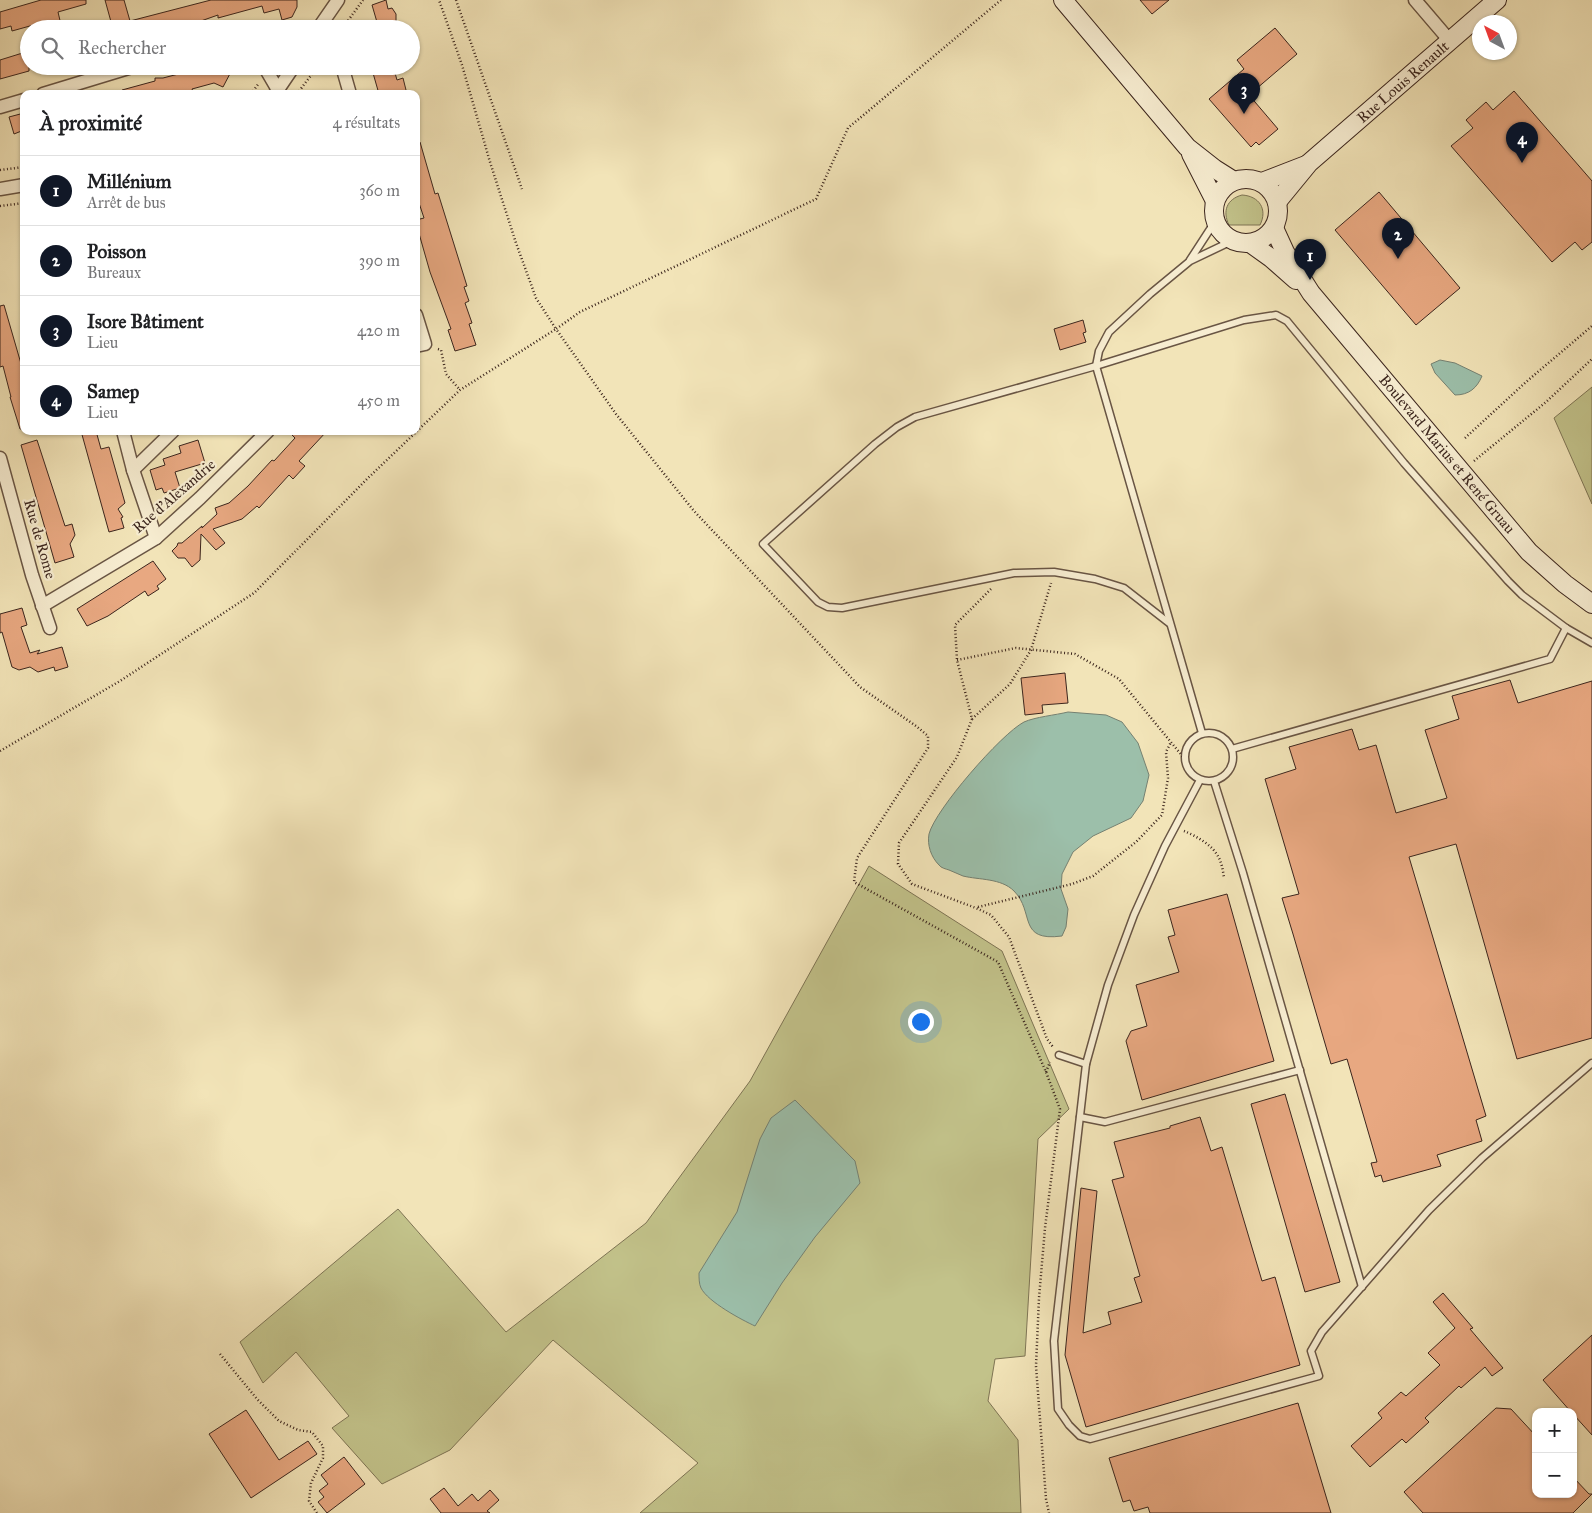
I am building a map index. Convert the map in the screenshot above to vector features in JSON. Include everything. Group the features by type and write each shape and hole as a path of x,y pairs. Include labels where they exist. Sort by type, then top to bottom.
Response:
{"main road":[{"path":"1063,0 1187,147 1215,170 1234,181"},
{"name":"Rue Louis Renault","path":"1277,202 1309,164 1497,0"},
{"path":"1187,147 1216,201"},
{"name":"Rue Louis Renault","path":"1262,182 1309,164"},
{"path":"1248,179 1262,182 1269,187 1277,202 1279,211 1274,228 1259,240 1242,242 1226,236 1220,229 1214,211 1220,192 1234,181 1248,179"},
{"name":"Boulevard Marius et René Gruau","path":"1274,228 1285,252 1311,293 1529,552 1565,584 1592,604"},
{"name":"Boulevard Marius et René Gruau","path":"1242,242 1271,258 1311,293"}],"street":[{"path":"1415,0 1450,41"},
{"path":"323,20 333,3"},
{"path":"56,90 105,75"},
{"path":"268,75 276,90"},
{"path":"278,90 288,75"},
{"path":"345,75 349,90"},
{"path":"0,107 20,101"},
{"path":"1,185 20,185"},
{"path":"124,435 156,538"},
{"path":"134,470 169,435"},
{"name":"Rue d'Alexandrie","path":"42,606 156,538 264,435"},
{"name":"Rue de Rome","path":"0,458 50,628"}],"lane":[{"path":"1202,733 1096,366 1099,351 1110,332 1150,294 1190,261 1216,220"},
{"path":"1190,261 1242,242"},
{"path":"1169,623 1124,588 1095,579 1054,572 1014,573 842,608 828,607 818,602 763,544 875,444 896,427 915,418 1096,366 1244,320 1276,315 1287,321 1404,463 1508,581 1522,595 1566,628 1592,643"},
{"path":"1232,749 1550,659 1566,628"},
{"path":"1202,733 1217,733 1229,742 1232,749 1234,757 1232,765 1222,778 1214,781 1200,780 1189,771 1184,758 1189,742 1202,733"},
{"path":"1200,780 1175,826 1134,915 1108,985 1086,1064 1054,1341 1058,1409 1068,1425 1080,1436 1090,1439 1319,1376 1312,1351 1322,1332 1429,1210 1482,1158 1592,1063"},
{"path":"1214,781 1246,882 1362,1287"},
{"path":"1059,1055 1086,1064"},
{"path":"1080,1117 1104,1122 1300,1070"}],"path":[{"path":"349,20 363,0"},
{"path":"420,428 460,390 556,330 536,298 522,262 462,66 439,0"},
{"path":"456,0 522,189"},
{"path":"300,90 311,75"},
{"path":"254,90 259,82"},
{"path":"0,170 20,168"},
{"path":"0,206 20,204"},
{"path":"1465,438 1526,382 1592,326"},
{"path":"420,345 441,350 446,374 460,390"},
{"path":"1484,452 1546,402 1592,359"},
{"path":"0,751 120,681 254,593 366,479 412,435"},
{"path":"1054,572 1031,650 1010,684 972,719 957,757 899,843 898,864 912,884 991,915 1009,937 1047,1039 1059,1055"},
{"path":"972,719 957,660 955,625 990,589 1014,573"},
{"path":"957,660 1016,648 1075,654 1119,679 1184,758"},
{"path":"976,908 1072,884 1093,876 1136,842 1162,816 1168,778 1166,752 1171,742"},
{"path":"1175,826 1195,836 1214,850 1219,857 1224,878"},
{"path":"1046,1072 1060,1109 1039,1298 1036,1366 1046,1499 1049,1513"},
{"path":"220,1354 257,1399 279,1421 298,1430 312,1432 323,1446 323,1458 311,1483 309,1501 317,1513"}],"green space":[{"path":"1242,195 1253,198 1260,204 1263,214 1260,225 1229,225 1226,215 1227,206 1233,199"},
{"path":"1592,387 1592,504 1554,418"},
{"path":"869,866 1002,951 1069,1109 1038,1139 1025,1356 995,1359 988,1401 1018,1440 1021,1513 640,1513 698,1463 553,1340 450,1450 382,1484 332,1428 349,1416 296,1352 263,1383 240,1342 398,1209 506,1332 646,1223 750,1081"}],"shaded area":[{"path":"1440,360 1455,363 1482,376 1478,384 1464,394 1455,395 1435,373 1431,364"},
{"path":"1068,712 1106,715 1122,722 1138,743 1149,775 1143,801 1131,818 1093,836 1073,852 1062,874 1061,889 1068,909 1066,927 1062,936 1048,937 1038,934 1033,930 1020,899 1009,887 996,882 963,876 940,866 929,847 929,834 943,808 985,756 1000,741 1024,722"},
{"path":"795,1100 855,1161 860,1183 815,1237 782,1283 755,1326 742,1320 711,1299 701,1288 699,1273 737,1212 760,1139 771,1118"}],"building":[{"path":"41,0 86,0 86,4 58,12 60,20 20,20 20,29 12,31 11,26 0,29 0,12"},
{"path":"105,0 124,0 130,20 111,20"},
{"path":"211,0 297,0 297,7 292,17 282,20 279,9 264,13 262,6 218,18 218,15 204,20 134,20"},
{"path":"386,0 388,9 392,8 396,14 396,20 376,20 372,5"},
{"path":"1140,0 1169,0 1152,14"},
{"path":"1275,28 1297,54 1249,95 1278,129 1259,145 1256,142 1251,147 1209,99 1244,69 1237,60"},
{"path":"20,54 20,73 0,79 0,60"},
{"path":"175,75 229,75 223,87 214,83 192,90 122,90 155,81 155,78"},
{"path":"374,75 396,75 397,80 403,78 406,90 378,90"},
{"path":"1514,91 1592,181 1592,242 1582,250 1575,242 1552,262 1451,146 1473,128 1466,120 1486,102 1493,110"},
{"path":"20,114 20,132 14,134 9,117"},
{"path":"420,142 435,194 438,193 467,286 464,287 469,301 465,303 472,323 469,324 476,345 455,351 448,330 451,329 430,272 420,237 420,219 424,218 420,206"},
{"path":"1379,192 1460,288 1416,325 1335,230"},
{"path":"4,305 20,360 20,429 3,366 0,367 0,306"},
{"path":"1083,320 1086,332 1083,333 1086,342 1060,350 1054,329"},
{"path":"82,435 97,435 101,449 109,447 125,503 118,509 123,517 121,518 124,528 109,532"},
{"path":"292,435 323,435 299,461 305,466 293,479 289,475 259,508 257,506 242,519 213,529 225,543 216,550 201,534 200,560 192,567 185,558 178,558 172,551 178,543 182,543 202,526 202,528 217,514 215,508 229,503 272,460 274,461 295,438"},
{"path":"37,440 65,526 72,524 75,535 70,544 74,557 55,563 21,445"},
{"path":"198,440 205,463 175,472 180,488 164,493 162,488 156,490 150,470 165,465 163,459 181,453 179,446"},
{"path":"153,561 166,579 157,586 159,589 148,596 145,591 108,616 87,626 77,609"},
{"path":"22,608 27,625 21,627 30,653 40,650 37,654 62,647 68,667 55,671 54,667 38,672 30,667 19,670 12,667 2,632 0,633 0,614"},
{"path":"1065,673 1068,703 1042,705 1043,713 1025,715 1021,678"},
{"path":"1510,680 1518,703 1592,681 1592,1038 1517,1059 1456,844 1409,857 1486,1116 1476,1120 1482,1141 1437,1155 1441,1166 1383,1182 1381,1175 1375,1177 1371,1163 1377,1162 1347,1059 1331,1064 1282,898 1299,894 1265,779 1296,769 1289,747 1352,729 1359,750 1376,745 1396,813 1447,798 1425,730 1459,719 1452,696"},
{"path":"1227,894 1274,1061 1142,1100 1126,1041 1131,1031 1147,1026 1136,985 1179,972 1168,937 1175,935 1168,910"},
{"path":"1285,1094 1340,1282 1305,1292 1251,1104"},
{"path":"1200,1117 1211,1151 1222,1147 1262,1281 1275,1277 1300,1365 1086,1427 1065,1355 1081,1188 1097,1191 1083,1333 1111,1324 1108,1312 1142,1302 1134,1278 1140,1276 1112,1180 1124,1177 1114,1142 1170,1128 1170,1126"},
{"path":"1443,1293 1473,1328 1470,1329 1503,1368 1492,1376 1485,1367 1461,1388 1459,1386 1425,1418 1429,1422 1406,1443 1402,1439 1370,1467 1351,1446 1382,1418 1378,1413 1401,1392 1406,1396 1440,1365 1428,1353 1455,1328 1433,1302"},
{"path":"1592,1335 1592,1435 1577,1418 1577,1408 1568,1408 1543,1380"},
{"path":"1298,1403 1331,1513 1150,1513 1148,1507 1134,1511 1130,1500 1123,1502 1109,1458"},
{"path":"1496,1408 1511,1409 1532,1432 1532,1498 1577,1498 1577,1481 1589,1494 1592,1494 1573,1513 1423,1513 1404,1492"},
{"path":"246,1410 279,1460 308,1441 317,1454 251,1498 209,1434"},
{"path":"344,1457 365,1484 327,1513 318,1502 324,1497 319,1491 328,1484 321,1475"},
{"path":"444,1488 458,1506 472,1494 478,1501 490,1490 499,1500 487,1511 490,1513 441,1513 430,1499"}],"place":[{"name":"Isore Bâtiment","path":"1244,114"},
{"name":"Samep","path":"1522,163"},
{"name":"Poisson","path":"1398,259"},
{"name":"Millénium","path":"1310,280"}]}
